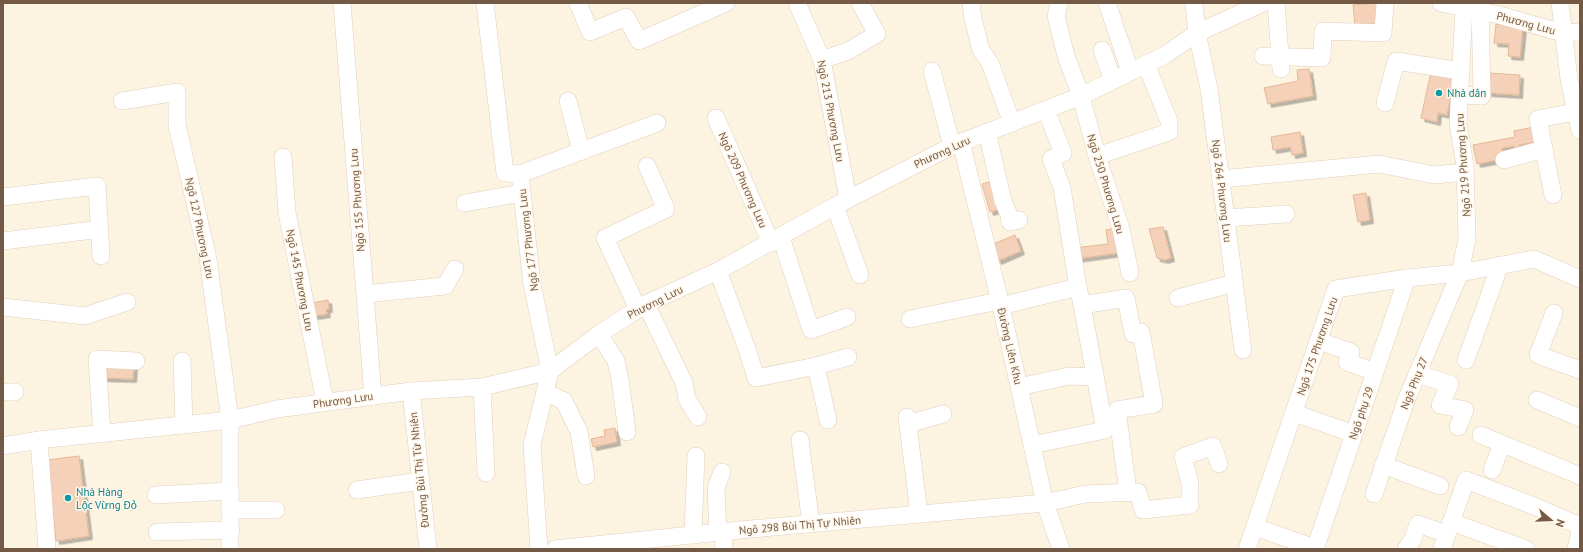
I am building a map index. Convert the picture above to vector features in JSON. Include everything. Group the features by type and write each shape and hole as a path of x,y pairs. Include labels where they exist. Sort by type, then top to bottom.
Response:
{"street":[{"name":"Ngõ 155 Phương Lưu","path":"342,3 373,396"},
{"name":"Ngõ 177 Phương Lưu","path":"485,3 505,173 520,174 532,284 550,370"},
{"path":"578,3 590,32 626,17 640,41 726,3"},
{"name":"Ngõ 213 Phương Lưu","path":"797,3 822,60 841,203 860,275"},
{"path":"822,60 848,51 877,34 860,3"},
{"path":"971,3 973,20 982,50 990,64 1012,123"},
{"name":"Ngõ 250 Phương Lưu","path":"1059,3 1056,16 1066,56 1081,96 1097,156 1121,229 1130,273"},
{"path":"1107,3 1130,71"},
{"name":"Ngõ 264 Phương Lưu","path":"1194,3 1197,33 1209,89 1243,350"},
{"name":"Phương Lưu","path":"3,446 39,440 230,420 325,402 411,391 482,387 550,370 599,334 642,306 718,271 841,203 957,144 1081,96 1165,55 1197,33 1263,3"},
{"path":"1276,3 1275,61 1322,58 1322,31 1383,33 1385,3"},
{"name":"Phương Lưu","path":"1441,3 1501,9 1563,33 1580,32"},
{"path":"1560,3 1563,33 1578,111 1580,130"},
{"path":"1459,95 1482,96 1474,7"},
{"name":"Ngõ 219 Phương Lưu","path":"1460,273 1467,239 1465,172 1458,124 1459,95 1461,71 1474,7"},
{"path":"1102,50 1113,80"},
{"path":"1385,103 1396,61 1461,71"},
{"path":"1097,156 1169,132 1169,121 1146,64"},
{"name":"Đường Liên Khu","path":"932,71 957,144 1000,303 1045,503 1061,549"},
{"name":"Ngõ 127 Phương Lưu","path":"122,101 177,92 177,124 208,259 230,420"},
{"path":"568,101 581,151"},
{"path":"1032,445 1105,430 1078,287 1062,188 1051,159 1063,153 1046,110"},
{"path":"1553,195 1538,119 1578,111"},
{"name":"Ngõ 209 Phương Lưu","path":"716,118 776,240 811,330 847,317"},
{"path":"520,174 657,123"},
{"path":"987,132 1002,200 1009,215 1010,222 1019,220"},
{"path":"1504,160 1544,149"},
{"name":"Ngõ 145 Phương Lưu","path":"283,157 287,213 325,402"},
{"path":"1221,179 1379,164 1434,175 1465,172"},
{"path":"647,166 666,209 605,238 684,384 688,399 698,417"},
{"path":"3,197 97,186 101,256"},
{"path":"465,203 522,193"},
{"path":"1226,218 1286,214"},
{"path":"3,241 93,230"},
{"name":"Ngõ 175 Phương Lưu","path":"1247,549 1336,289 1407,278 1460,273 1534,259 1580,279"},
{"path":"1466,360 1500,265"},
{"path":"364,294 445,286 455,269"},
{"path":"718,271 747,349 756,378 816,366 848,357"},
{"name":"Ngõ Phụ 27","path":"1374,494 1417,374 1460,273"},
{"name":"Ngõ phụ 29","path":"1315,548 1407,278"},
{"path":"1178,298 1234,283"},
{"path":"910,320 1078,287"},
{"path":"1082,305 1126,298 1133,334 1141,332 1154,404 1117,410 1128,492 1138,492 1143,510 1190,505 1190,483 1183,457 1213,446 1219,464"},
{"path":"3,307 85,316 127,302"},
{"path":"1554,314 1538,356 1580,370"},
{"path":"599,334 616,361 627,432"},
{"path":"1319,341 1351,352 1347,362 1375,372"},
{"path":"102,434 97,359 136,361"},
{"path":"182,361 184,425"},
{"path":"816,366 828,420"},
{"path":"539,549 532,445 550,370"},
{"path":"1417,374 1450,384 1440,405 1465,410 1458,427"},
{"path":"1028,385 1069,376 1095,377"},
{"path":"482,387 486,473"},
{"name":"Đường Bùi Thị Từ Nhiên","path":"411,391 428,549"},
{"path":"545,392 564,401 579,432 586,476"},
{"path":"1537,400 1580,418"},
{"path":"1294,413 1354,434"},
{"path":"919,514 908,420 943,414"},
{"path":"230,420 230,549"},
{"path":"1482,435 1580,476"},
{"path":"39,440 47,549"},
{"path":"800,440 811,524"},
{"path":"1492,470 1502,444"},
{"path":"693,535 696,456"},
{"path":"1383,466 1440,486"},
{"path":"722,472 716,488 720,532 724,549"},
{"path":"1447,535 1466,480 1534,506 1580,526"},
{"path":"358,490 420,481"},
{"path":"156,495 230,491"},
{"name":"Ngõ 298 Bùi Thị Tự Nhiên","path":"555,549 720,532 1045,503 1085,494 1128,492"},
{"path":"230,510 276,510"},
{"path":"1406,549 1413,539 1418,524 1447,535 1526,549"},
{"path":"1255,527 1289,544 1315,548"},
{"path":"157,532 231,530"},
{"path":"1576,549 1580,531"}],"building":[{"path":"1379,3 1381,23 1355,26 1353,5"},
{"path":"1496,24 1523,27 1520,57 1508,56 1509,44 1494,43"},
{"name":"Nhà dân","path":"1432,67 1456,72 1447,115 1438,113 1437,122 1421,118"},
{"path":"1309,69 1313,96 1268,104 1264,88 1298,81 1297,70"},
{"name":"Nhà dân","path":"1489,73 1520,75 1519,95 1488,93"},
{"path":"1534,127 1537,142 1519,145 1520,150 1515,151 1514,146 1502,148 1503,155 1496,156 1497,160 1477,164 1473,145 1515,137 1514,131"},
{"path":"1300,132 1303,153 1292,155 1291,147 1273,150 1271,137"},
{"path":"996,180 1004,208 990,212 982,184"},
{"path":"1366,193 1370,220 1358,222 1353,195"},
{"path":"1163,227 1171,258 1165,260 1157,258 1149,229"},
{"path":"1116,228 1119,253 1075,259 1074,248 1108,244 1106,230"},
{"path":"1015,235 1021,251 998,261 991,245"},
{"path":"328,300 329,309 326,309 327,314 308,317 306,304"},
{"path":"103,364 134,366 133,379 102,378"},
{"path":"615,428 617,442 593,447 591,439 605,436 604,430"},
{"name":"Nhà Hàng Lộc Vừng Đỏ","path":"79,456 89,536 56,541 47,460"}],"place":[{"name":"Nhà dân","path":"1439,93"},
{"name":"Nhà Hàng Lộc Vừng Đỏ","path":"68,498"}]}
